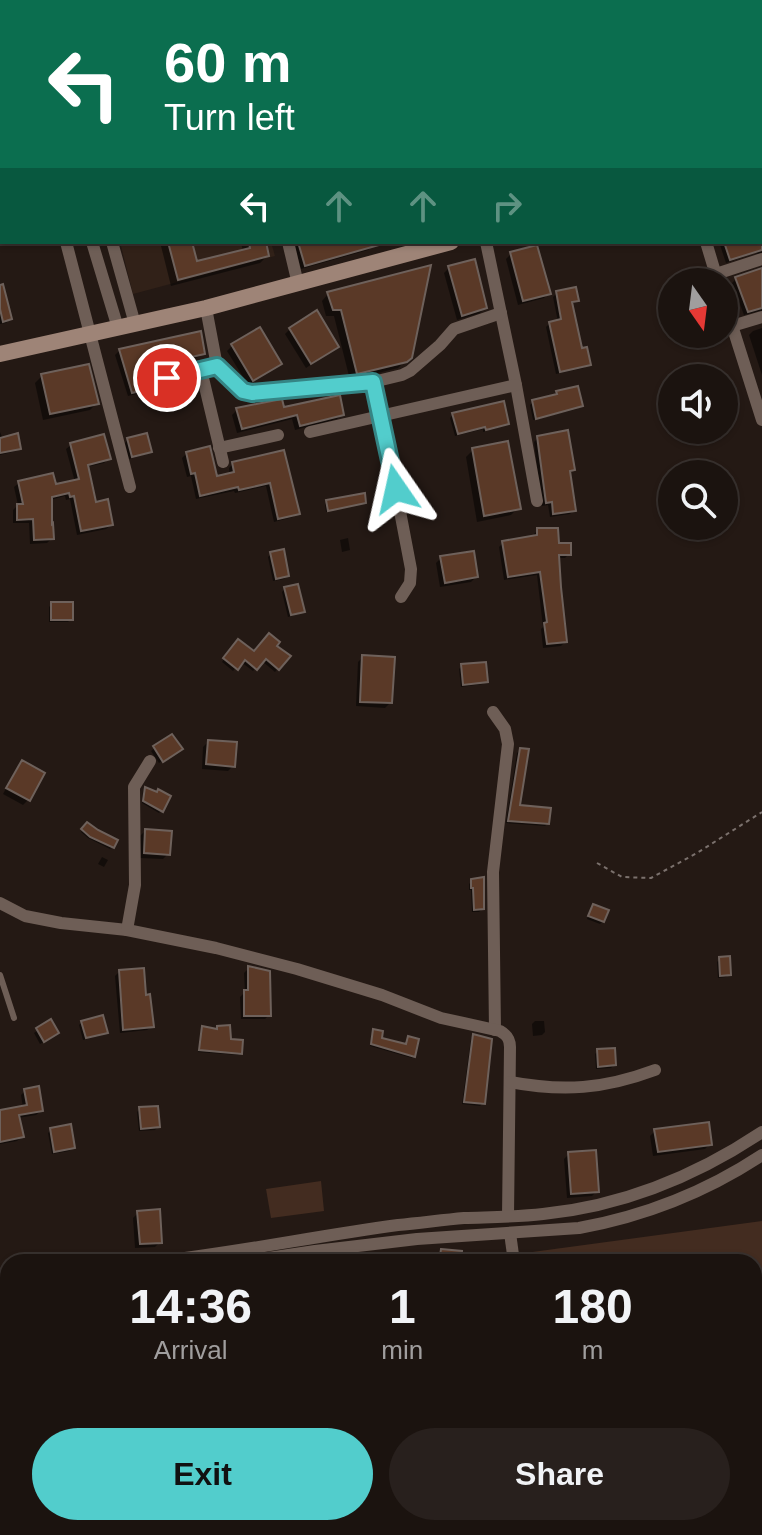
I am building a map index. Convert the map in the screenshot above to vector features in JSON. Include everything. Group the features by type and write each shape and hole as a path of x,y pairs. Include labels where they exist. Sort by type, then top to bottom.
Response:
{"main road":[{"path":"0,354 206,308 444,244"}],"street":[{"path":"67,244 130,487"},
{"path":"93,244 118,328"},
{"path":"113,244 135,324"},
{"path":"288,244 298,284"},
{"path":"486,244 537,501"},
{"path":"707,244 714,268"},
{"path":"738,269 762,259"},
{"path":"206,308 217,366 243,391 252,393 373,382 410,371 454,329 501,313"},
{"path":"738,324 762,317"},
{"path":"738,339 756,377 762,420"},
{"path":"167,378 217,366"},
{"path":"201,370 223,462"},
{"path":"373,382 411,569 410,583 401,597"},
{"path":"310,432 516,385"},
{"path":"219,448 278,435"},
{"path":"493,712 505,729 508,744 493,872 495,1030"},
{"path":"127,930 135,885 134,787 150,761"},
{"path":"0,903 25,916 127,930 297,969 382,995 441,1018 504,1034 510,1042 508,1216"},
{"path":"510,1082 535,1087 584,1088 632,1079 655,1070"},
{"path":"207,1254 462,1218 565,1212 615,1201 662,1185 714,1161 762,1132"},
{"path":"302,1254 391,1242 579,1228 604,1223 666,1204 722,1179 762,1155"},
{"path":"714,1161 722,1179"},
{"path":"510,1233 513,1254"}],"lane":[{"path":"0,975 14,1018"}],"path":[{"path":"597,863 622,877 651,878 762,812"}],"shaded area":[{"path":"120,244 272,244 275,256 133,294"},
{"path":"321,1181 324,1211 271,1218 266,1189"},
{"path":"762,1221 762,1254 525,1253"}],"building":[{"path":"169,244 193,244 197,261 250,248 249,244 266,244 269,256 178,280"},
{"path":"299,244 379,244 379,245 305,266"},
{"path":"725,244 762,244 762,250 730,260"},
{"path":"537,245 551,294 523,301 510,252"},
{"path":"475,259 487,308 462,316 448,266"},
{"path":"431,265 412,358 407,362 357,374 341,310 333,310 327,292"},
{"path":"762,268 762,308 748,312 738,285 738,276"},
{"path":"3,284 12,319 3,322 0,285"},
{"path":"576,287 579,301 572,302 582,348 587,347 591,365 560,372 549,322 561,319 556,291"},
{"path":"317,310 339,347 311,364 289,328"},
{"path":"260,327 282,364 253,381 231,344"},
{"path":"201,331 205,354 155,365 160,386 132,393 119,349"},
{"path":"89,364 99,404 50,414 41,374"},
{"path":"578,386 583,406 536,419 532,400"},
{"path":"340,395 344,415 300,426 297,415 242,429 236,408 282,399 284,407"},
{"path":"504,401 509,424 458,434 452,413"},
{"path":"568,430 575,470 570,471 576,511 553,514 552,502 546,503 537,436"},
{"path":"18,433 21,449 0,453 0,438"},
{"path":"147,433 152,452 132,457 127,438"},
{"path":"104,434 111,459 88,465 96,502 108,499 113,525 81,531 74,496 70,497 69,493 52,497 54,539 34,540 33,519 17,520 17,504 23,504 18,481 53,473 56,484 79,479 70,443"},
{"path":"508,441 521,509 484,516 472,448"},
{"path":"210,446 217,476 234,472 232,462 284,450 300,514 278,519 270,483 200,496 186,452"},
{"path":"365,493 366,503 328,511 326,500"},
{"path":"537,528 558,528 559,543 571,543 571,555 559,555 567,642 547,644 540,572 508,577 502,541 537,535"},
{"path":"284,549 289,576 276,579 270,552"},
{"path":"474,551 478,577 445,583 440,556"},
{"path":"298,584 305,612 291,615 284,587"},
{"path":"51,602 73,602 73,620 51,620"},
{"path":"269,633 280,642 277,646 291,656 279,670 266,659 257,670 245,660 238,670 223,658 238,639 254,651"},
{"path":"362,655 395,657 392,703 360,702"},
{"path":"486,662 488,682 463,685 461,664"},
{"path":"172,734 183,749 163,762 153,746"},
{"path":"208,740 237,742 235,767 206,764"},
{"path":"520,748 529,749 520,805 551,808 549,824 508,821"},
{"path":"22,760 45,773 30,801 6,788"},
{"path":"145,787 171,796 163,812 143,801"},
{"path":"87,822 118,840 114,848 90,837 81,829"},
{"path":"145,829 172,831 170,855 144,853"},
{"path":"484,877 484,909 474,910 471,879"},
{"path":"593,904 609,910 604,922 588,916"},
{"path":"730,956 731,975 720,976 719,957"},
{"path":"248,966 270,971 271,1016 244,1016"},
{"path":"144,968 146,995 150,994 154,1027 123,1030 119,970"},
{"path":"103,1015 108,1033 86,1038 81,1021"},
{"path":"51,1019 59,1033 44,1042 36,1028"},
{"path":"230,1025 231,1039 243,1040 242,1054 199,1050 202,1026 217,1029 217,1026"},
{"path":"373,1029 383,1031 382,1038 406,1044 408,1036 419,1039 415,1057 371,1044"},
{"path":"473,1034 492,1039 485,1104 464,1102"},
{"path":"615,1048 616,1065 598,1067 597,1049"},
{"path":"39,1086 43,1111 19,1115 24,1137 0,1142 0,1110 27,1105 24,1089"},
{"path":"158,1106 160,1127 141,1129 139,1107"},
{"path":"709,1122 712,1145 658,1152 654,1129"},
{"path":"71,1124 75,1148 54,1152 50,1128"},
{"path":"596,1150 599,1192 571,1194 568,1152"},
{"path":"160,1209 162,1243 140,1244 137,1211"},
{"path":"441,1249 462,1251 462,1254 440,1254"}],"route":[{"path":"167,378 217,366 243,391 252,393 373,382 396,489"}]}
